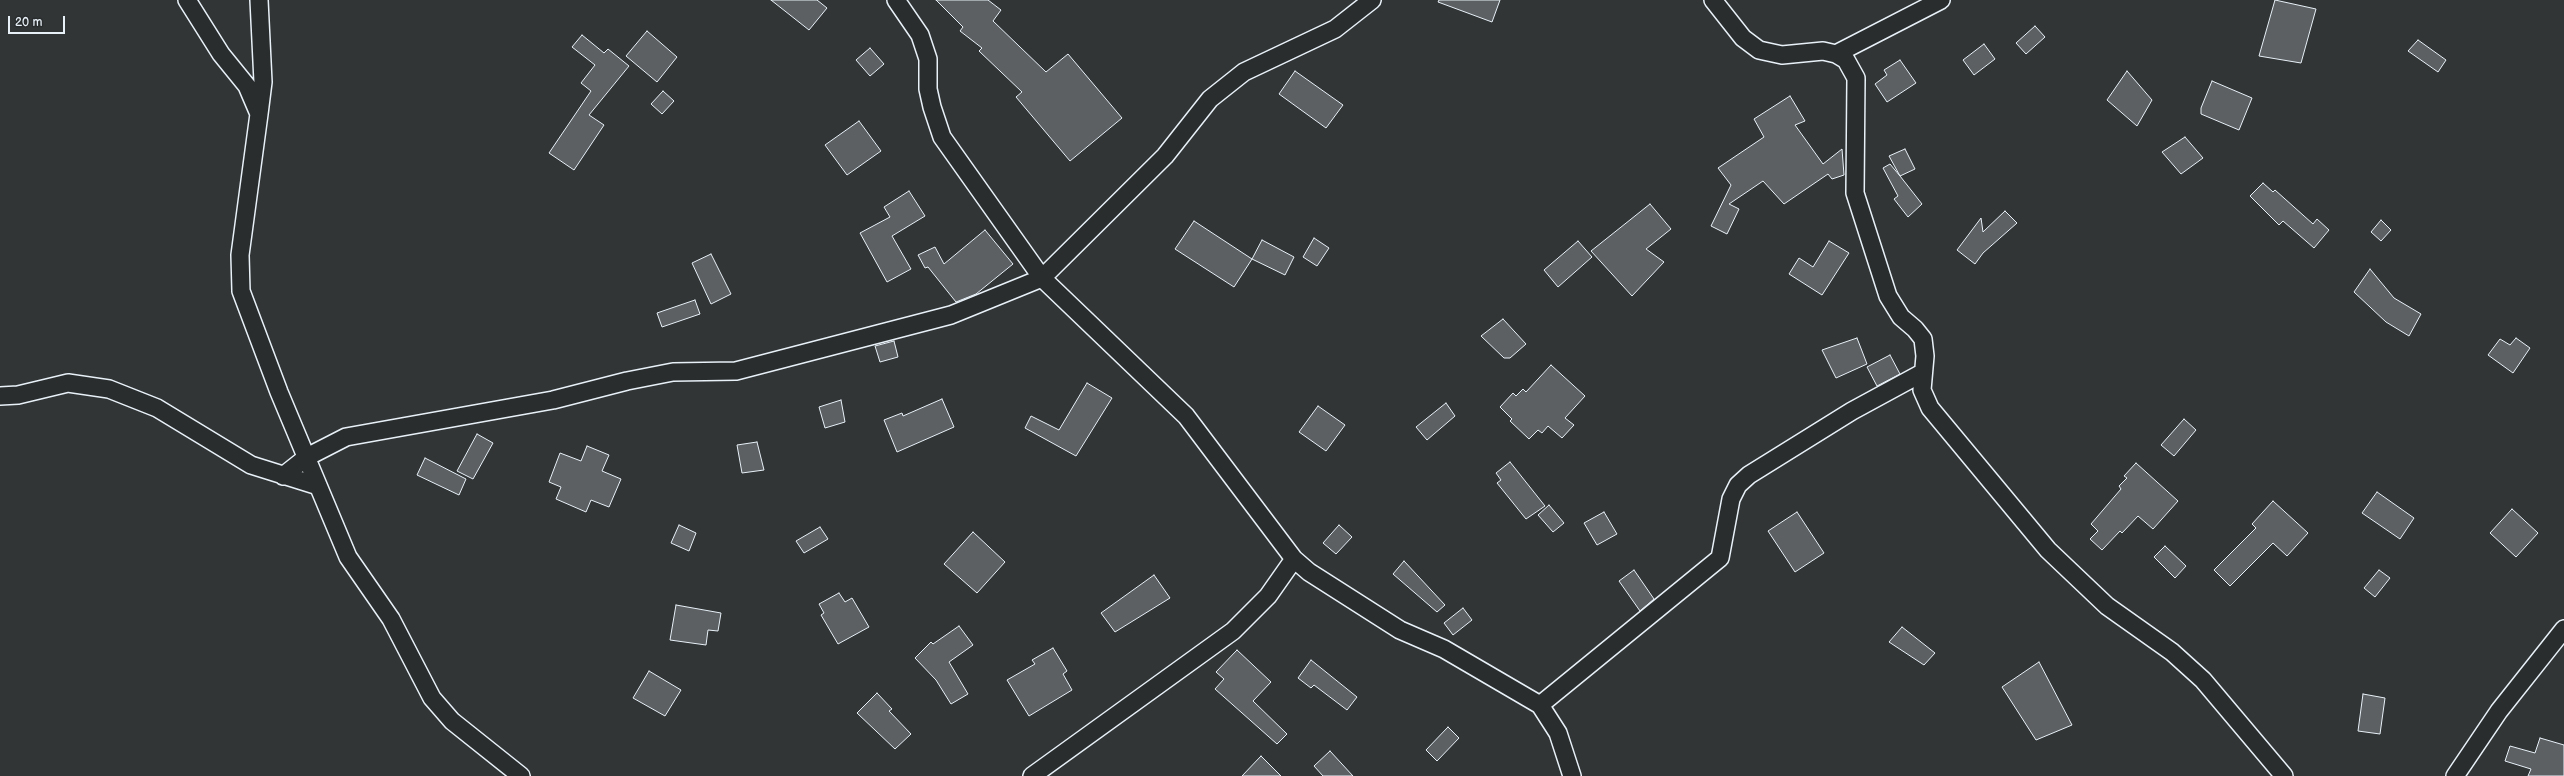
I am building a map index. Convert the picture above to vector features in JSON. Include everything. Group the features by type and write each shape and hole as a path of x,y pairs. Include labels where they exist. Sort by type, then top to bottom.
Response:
{"street":[{"path":"187,0 221,54 247,86 259,114"},
{"path":"259,0 263,82 243,224 239,275 241,291 279,392 348,557 391,619 432,698 452,721 522,776"},
{"path":"896,0 920,35 928,59 928,89 942,137 1042,278 1186,416 1294,559 1309,572 1400,630 1444,649 1540,704 1558,733 1572,776"},
{"path":"283,476 307,456 346,437 553,400 627,381 673,372 736,371 951,314 1042,278 1165,156 1210,99 1244,72 1335,29 1372,0"},
{"path":"1713,0 1743,38 1759,50 1782,55 1823,51 1836,54 1846,60 1856,78 1855,193 1863,223 1888,296 1902,317 1915,328 1923,340 1925,356 1922,373 1922,390 1930,408 2048,550 2107,606 2167,648 2203,680 2284,776"},
{"path":"1836,54 1941,0"},
{"path":"1540,704 1720,558 1732,499 1738,486 1749,475 1879,395 1922,373"},
{"path":"0,396 18,395 68,383 109,389 157,408 251,465 318,486"},
{"path":"1032,776 1233,631 1268,596 1294,559"},
{"path":"2455,776 2499,711 2564,629"}],"building":[{"path":"771,0 817,0 827,8 809,30"},
{"path":"936,0 988,0 1001,10 993,21 1046,72 1068,54 1122,118 1070,161 1016,97 1022,92 979,51 982,48 960,31 963,27"},
{"path":"1439,0 1500,0 1492,22 1438,2"},
{"path":"2275,0 2316,9 2301,63 2259,56"},
{"path":"2035,26 2045,37 2026,54 2016,43"},
{"path":"647,31 677,57 657,82 626,56"},
{"path":"582,35 604,53 608,49 629,66 589,115 604,125 574,170 549,153 591,91 581,83 595,65 572,47"},
{"path":"2418,40 2446,60 2438,72 2408,51"},
{"path":"1984,44 1995,59 1974,75 1963,60"},
{"path":"870,48 884,64 870,76 856,60"},
{"path":"1900,60 1916,83 1887,102 1875,84 1887,75 1884,70"},
{"path":"1295,71 1343,105 1326,128 1279,94"},
{"path":"2127,71 2152,100 2137,126 2107,100"},
{"path":"2212,81 2252,98 2239,130 2201,114 2201,108"},
{"path":"663,91 674,101 662,114 651,104"},
{"path":"1790,96 1805,121 1795,125 1823,164 1842,149 1844,175 1832,179 1828,174 1784,204 1763,181 1729,204 1739,209 1727,234 1711,226 1731,185 1718,168 1764,137 1754,119"},
{"path":"859,121 881,151 847,175 825,145"},
{"path":"2185,137 2203,158 2181,174 2162,152"},
{"path":"1905,149 1915,169 1900,176 1889,156"},
{"path":"1890,164 1922,204 1908,217 1894,199 1898,196 1883,168"},
{"path":"2263,183 2273,192 2275,190 2313,224 2317,219 2329,230 2314,248 2283,221 2279,225 2250,196"},
{"path":"909,191 925,216 892,236 911,269 887,282 860,233 890,217 884,207"},
{"path":"1650,204 1671,229 1646,249 1664,262 1632,296 1591,251"},
{"path":"2005,211 2017,223 1983,253 1975,264 1957,250 1981,218 1983,232"},
{"path":"2381,220 2391,230 2381,241 2371,232"},
{"path":"1194,221 1252,259 1234,287 1175,249"},
{"path":"985,230 1013,264 976,294 956,302 928,267 925,268 918,255 935,247 944,264"},
{"path":"1314,238 1329,248 1317,266 1303,257"},
{"path":"1262,240 1294,257 1285,275 1252,259"},
{"path":"1578,241 1592,257 1558,287 1544,270"},
{"path":"1829,241 1849,253 1822,295 1789,274 1799,258 1813,267"},
{"path":"711,254 731,294 711,304 692,263"},
{"path":"2370,269 2394,298 2421,314 2409,336 2386,322 2354,292"},
{"path":"695,300 700,314 662,327 657,313"},
{"path":"1503,319 1526,344 1510,358 1504,358 1481,336"},
{"path":"1857,338 1867,364 1836,378 1822,350"},
{"path":"2516,338 2530,348 2513,373 2488,355 2500,339 2510,345"},
{"path":"894,341 898,357 880,362 875,346"},
{"path":"1890,355 1900,374 1877,386 1867,367"},
{"path":"1551,365 1585,396 1565,418 1574,425 1562,438 1548,426 1542,433 1538,430 1529,439 1510,421 1512,419 1500,407 1513,393 1516,396 1523,389 1526,392"},
{"path":"1087,383 1112,398 1076,456 1025,428 1031,416 1059,430"},
{"path":"942,399 954,427 897,452 884,420 902,413 903,416"},
{"path":"841,400 845,422 825,428 819,407"},
{"path":"1446,403 1455,416 1427,440 1416,427"},
{"path":"1318,406 1345,425 1326,451 1299,432"},
{"path":"2184,419 2196,430 2174,456 2161,445"},
{"path":"477,434 493,443 473,479 457,471"},
{"path":"757,442 764,470 742,473 737,445"},
{"path":"587,446 609,455 602,471 621,479 609,507 591,500 586,512 556,499 561,487 549,482 560,453 581,461"},
{"path":"425,458 466,479 459,495 417,475"},
{"path":"1510,462 1545,506 1526,519 1497,483 1501,480 1496,473"},
{"path":"2136,463 2178,501 2153,529 2138,516 2122,533 2120,531 2102,550 2090,539 2098,531 2091,524 2121,489 2119,486 2127,478 2124,476"},
{"path":"2377,492 2414,518 2400,539 2362,513"},
{"path":"2273,501 2308,533 2287,556 2273,543 2230,586 2214,570 2256,528 2252,524"},
{"path":"1549,505 1564,523 1553,532 1538,515"},
{"path":"2512,509 2538,533 2516,557 2490,533"},
{"path":"1604,512 1617,534 1597,545 1584,523"},
{"path":"1797,512 1824,553 1795,572 1768,531"},
{"path":"679,525 696,533 689,551 671,543"},
{"path":"1339,525 1352,537 1336,554 1323,543"},
{"path":"820,527 828,539 804,553 796,541"},
{"path":"973,532 1005,562 977,593 944,564"},
{"path":"2165,546 2186,566 2175,578 2154,557"},
{"path":"1404,561 1445,605 1437,612 1393,574"},
{"path":"1634,570 1654,599 1640,611 1619,581"},
{"path":"2379,570 2390,578 2375,597 2364,588"},
{"path":"1154,575 1170,598 1115,632 1101,613"},
{"path":"839,593 845,602 852,598 869,627 838,644 821,615 824,613 819,604"},
{"path":"676,605 721,613 718,631 708,630 706,645 670,640"},
{"path":"1463,608 1472,620 1453,635 1444,623"},
{"path":"959,626 973,645 949,662 968,694 951,704 936,680 915,658 931,642 933,644"},
{"path":"1902,627 1935,653 1924,665 1889,642"},
{"path":"1053,648 1067,671 1063,674 1072,690 1029,716 1007,680 1035,664 1032,660"},
{"path":"1237,650 1271,682 1253,701 1287,734 1277,744 1215,689 1224,679 1216,672"},
{"path":"1311,660 1357,697 1347,710 1314,685 1311,688 1298,678"},
{"path":"2039,662 2072,725 2036,740 2002,687"},
{"path":"649,671 681,690 665,716 633,698"},
{"path":"877,693 892,709 889,711 911,734 895,749 857,713"},
{"path":"2363,694 2385,698 2380,734 2358,731"},
{"path":"1448,727 1459,738 1437,761 1426,750"},
{"path":"2540,738 2564,745 2564,776 2528,776 2531,769 2505,761 2510,746 2535,753"},
{"path":"1330,751 1353,776 1323,776 1314,766"},
{"path":"1261,756 1281,776 1242,776"}]}
